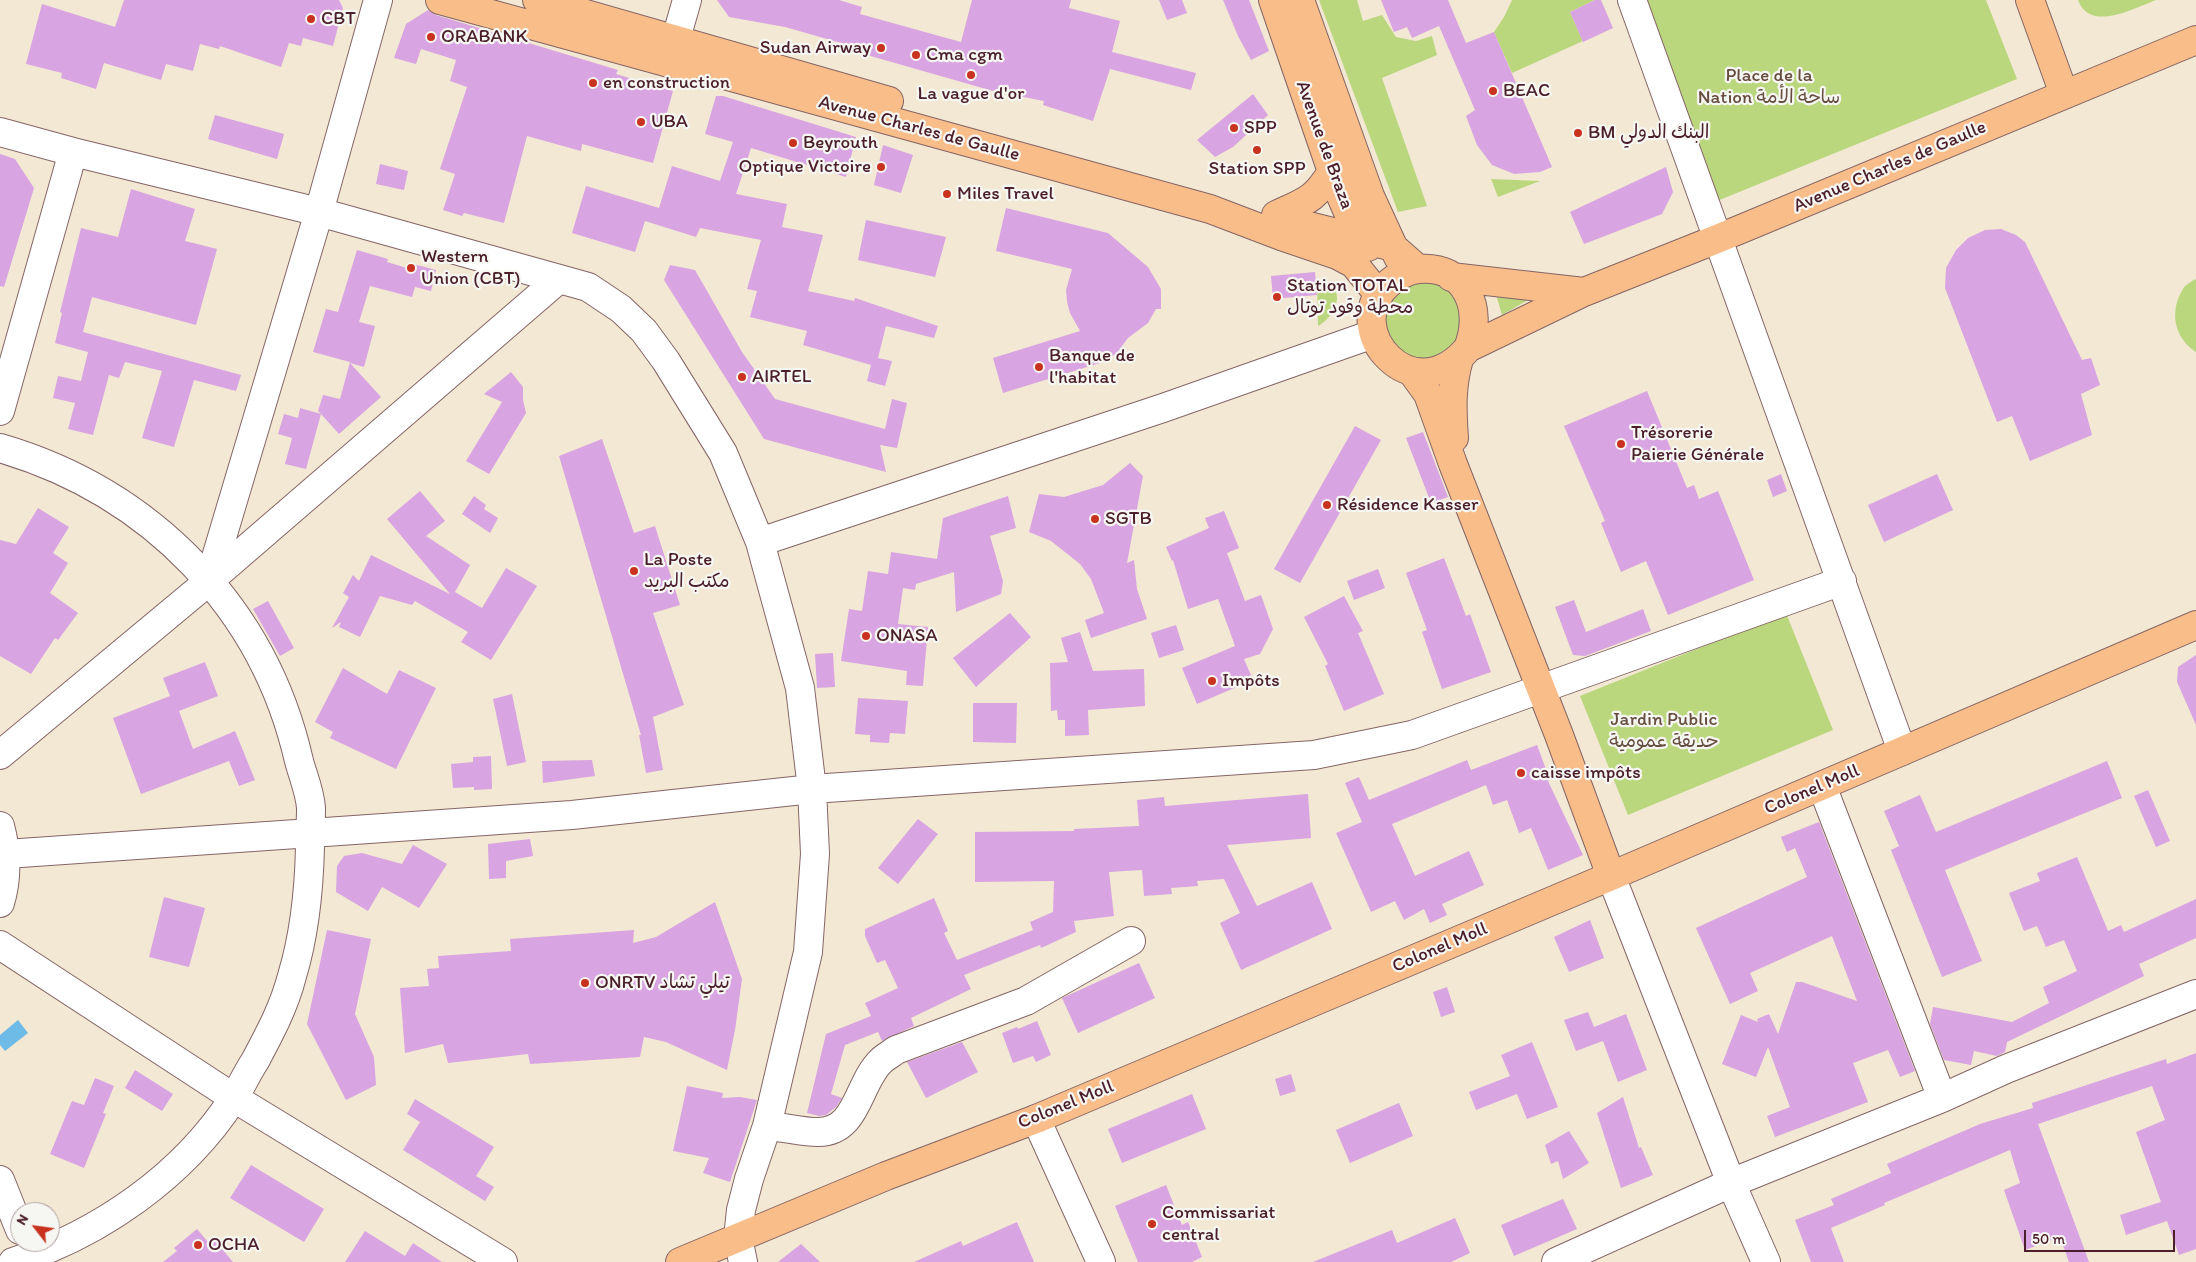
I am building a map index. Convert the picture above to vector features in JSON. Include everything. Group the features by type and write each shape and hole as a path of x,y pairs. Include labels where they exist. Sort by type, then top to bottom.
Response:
{"main road":[{"name":"Avenue Charles de Gaulle","path":"440,0 672,51 1212,194 1276,214 1305,226 1394,246"},
{"name":"Avenue Charles de Gaulle","path":"537,0 672,51 717,73 1210,209 1337,255 1354,264 1366,276 1397,281"},
{"name":"Avenue de Braza","path":"1273,0 1342,201 1354,224 1397,281"},
{"name":"Avenue de Braza","path":"1300,0 1370,196 1394,246"},
{"path":"2030,0 2064,94"},
{"name":"Avenue Charles de Gaulle","path":"1463,354 1584,292 1717,239 2196,40"},
{"path":"1276,214 1309,200 1321,190 1332,171"},
{"path":"1394,246 1397,281"},
{"path":"1454,464 1452,386 1463,354 1474,333 1475,317 1472,301 1464,288 1451,277 1436,270 1397,281 1373,314 1374,334 1381,351 1395,364 1412,372 1429,373 1445,368 1463,354"},
{"name":"Avenue Charles de Gaulle","path":"1451,277 1584,292"},
{"path":"1412,372 1428,394 1542,689 1611,876"},
{"name":"Colonel Moll","path":"680,1262 740,1250 886,1176 1036,1118 1611,876 2196,625"}],"street":[{"path":"209,581 319,212 378,0"},
{"path":"672,51 687,0"},
{"path":"1632,0 1902,751"},
{"path":"0,132 73,152 319,212 588,287 621,309 644,331 666,361 723,453 760,542 800,688 812,789 815,854 808,952 767,1126 749,1179 741,1210 740,1250"},
{"path":"0,411 73,152"},
{"path":"0,755 209,581 559,279"},
{"path":"760,542 1154,411 1374,334"},
{"path":"0,448 66,472 115,499 170,541 209,581 245,630 260,655 279,696 306,782 311,806 309,884 305,922 292,978 272,1031 234,1098 186,1157 142,1194 95,1226 25,1256"},
{"path":"6,854 572,815 812,789 1314,755 1412,735 1842,582"},
{"path":"1822,786 1942,1098"},
{"path":"0,826 6,854 4,886 0,903"},
{"path":"1611,876 1731,1183 1766,1262"},
{"path":"767,1126 818,1132 841,1127 852,1112 866,1083 880,1062 896,1050 1026,1002 1131,940"},
{"path":"0,945 234,1098 503,1262"},
{"path":"1556,1262 1731,1183 1942,1098 2006,1069 2196,994"},
{"path":"1036,1118 1101,1262"},
{"path":"0,1180 10,1205"}],"green space":[{"path":"1319,0 1357,0 1363,21 1382,15 1396,37 1416,41 1432,36 1437,55 1382,78 1427,206 1398,212"},
{"path":"1512,0 1595,0 1570,12 1583,41 1512,73 1494,32"},
{"name":"Place de la Nation ساحة الأمة","path":"1646,0 1986,0 2017,79 1717,201"},
{"path":"2078,0 2156,0 2125,12 2102,17 2092,15 2084,10"},
{"path":"1491,179 1540,181 1498,197"},
{"path":"2195,279 2196,352 2179,332 2175,315 2176,306 2183,289"},
{"path":"1317,280 1332,286 1336,291 1337,297 1331,314 1318,326"},
{"path":"1419,280 1446,285 1468,319 1452,356 1411,363 1383,332 1390,298 1400,290"},
{"path":"1494,288 1535,296 1502,315"},
{"name":"Jardin Public حديقة عمومية","path":"1786,613 1833,730 1628,815 1580,696"}],"water":[{"path":"18,1020 28,1033 5,1051 0,1045 0,1035"}],"building":[{"path":"124,0 339,0 343,8 333,46 303,38 301,46 289,43 281,67 220,46 219,49 200,44 193,71 166,64 161,80 104,63 96,89 61,78 62,73 26,64 42,4 115,27"},
{"path":"717,0 839,0 862,7 860,14 961,42 972,0 1071,0 1069,8 1120,21 1112,52 1196,73 1191,90 1110,69 1093,121 1043,105 1044,101 993,91 853,51 855,47 785,27 729,17"},
{"path":"1159,0 1182,0 1187,13 1167,20"},
{"path":"1223,0 1249,0 1269,51 1251,60 1238,36"},
{"name":"BEAC","path":"1381,0 1448,0 1466,43 1494,32 1552,167 1540,172 1514,174 1492,165 1477,145 1466,116 1475,110 1439,26 1412,38 1407,27 1394,32"},
{"path":"1595,0 1601,0 1613,28 1583,42 1570,12"},
{"path":"428,10 436,15 618,70 616,74 673,91 653,163 582,144 581,151 527,136 504,223 464,213 462,216 443,210 455,174 440,169 467,87 450,81 456,60 421,49 416,64 394,58 406,24"},
{"name":"SPP","path":"1253,94 1268,115 1233,147 1215,157 1197,140"},
{"path":"716,96 723,96 856,137 846,177 751,148 736,194 787,204 782,227 823,235 808,291 854,301 855,298 938,326 934,338 886,326 878,358 892,361 885,386 867,381 871,365 803,345 807,331 750,317 757,291 747,289 761,240 700,228 696,237 645,221 635,252 572,233 586,186 659,208 672,166 720,181 733,142 705,134"},
{"path":"215,115 284,134 277,159 208,139"},
{"path":"883,145 913,155 901,193 874,185"},
{"path":"0,154 15,159 34,188 4,287 0,286"},
{"path":"380,164 408,171 404,190 376,184"},
{"path":"1666,167 1673,192 1662,214 1584,244 1570,212"},
{"path":"131,189 195,209 185,241 217,249 196,325 92,297 83,332 241,375 236,391 194,380 174,447 142,438 162,371 125,362 119,378 109,375 93,435 68,429 75,403 53,398 58,376 81,381 88,352 55,343 62,313 60,312 81,228 118,237"},
{"path":"1006,208 1108,233 1148,267 1161,289 1161,309 1156,309 1148,323 1128,338 1116,354 1103,362 1003,393 993,358 1080,331 1070,313 1067,302 1066,290 1072,269 996,251"},
{"path":"866,220 946,237 935,277 858,260"},
{"path":"2001,229 2016,235 2025,242 2082,360 2091,358 2100,385 2081,394 2092,435 2030,461 2012,416 1997,422 1945,288 1946,268 1956,250 1968,238 1985,230"},
{"path":"357,250 388,259 387,262 407,268 409,263 436,270 431,291 415,287 412,297 370,286 359,322 375,326 364,367 350,363 381,397 339,434 318,411 323,395 340,399 350,362 313,352 326,309 338,312"},
{"path":"670,265 695,270 742,352 775,399 885,429 892,399 907,403 897,448 880,445 886,472 764,439 664,280"},
{"path":"1315,272 1317,295 1273,299 1271,276"},
{"path":"511,372 523,387 526,413 489,474 466,461 502,402 484,394"},
{"path":"1647,391 1687,488 1694,485 1699,499 1718,491 1754,580 1668,615 1646,561 1621,572 1601,523 1605,521 1564,426"},
{"path":"300,408 321,414 306,469 285,464 292,438 278,434 284,414 298,418"},
{"name":"Résidence Kasser","path":"1355,426 1381,440 1300,583 1274,569"},
{"path":"1423,432 1448,497 1431,503 1406,438"},
{"path":"602,439 634,533 655,526 680,605 653,613 684,705 653,717 663,770 646,773 639,735 641,735 559,456"},
{"path":"1130,463 1143,476 1127,563 1134,560 1137,589 1147,619 1091,638 1085,620 1104,613 1091,579 1080,564 1051,541 1029,532 1039,494 1064,497 1103,485"},
{"path":"1781,474 1787,491 1773,497 1767,480"},
{"path":"1937,474 1953,510 1884,542 1868,505"},
{"path":"420,491 445,521 426,536 470,565 455,592 482,608 506,568 537,586 491,660 461,642 468,632 415,601 412,605 380,596 360,637 339,627 341,622 332,628 349,597 343,593 353,575 359,581 371,555 450,594 387,519"},
{"path":"474,496 486,505 484,509 498,518 490,533 462,514"},
{"path":"1008,496 1016,528 990,536 1003,581 1001,594 956,612 954,572 916,584 915,590 903,588 898,624 928,627 923,686 906,685 907,671 841,661 849,609 862,611 868,571 888,574 891,552 937,559 943,518"},
{"path":"38,508 69,527 53,553 68,563 50,593 78,613 58,640 55,638 31,674 0,656 0,540 16,544"},
{"path":"1224,511 1239,548 1227,553 1245,601 1261,595 1273,629 1260,654 1244,659 1253,680 1197,704 1182,668 1235,646 1218,599 1188,609 1173,560 1166,547 1209,528 1205,518"},
{"path":"1444,558 1466,616 1470,614 1491,672 1442,689 1422,632 1427,630 1406,573"},
{"path":"1378,569 1385,588 1354,600 1347,581"},
{"path":"1344,596 1363,631 1358,633 1384,694 1344,711 1325,666 1328,664 1304,617"},
{"path":"1574,600 1586,632 1643,609 1651,631 1585,656 1573,655 1555,607"},
{"path":"268,601 294,648 280,656 253,609"},
{"path":"1010,613 1031,637 976,687 953,658"},
{"path":"1176,625 1184,650 1159,658 1151,633"},
{"path":"1080,632 1093,671 1144,669 1145,706 1088,710 1089,735 1065,736 1065,720 1058,720 1057,710 1051,711 1050,663 1068,662 1061,638"},
{"path":"833,653 835,687 817,688 815,654"},
{"path":"2196,655 2196,725 2177,682 2178,667"},
{"path":"205,662 218,696 179,711 193,749 235,731 255,780 239,786 229,761 141,794 113,718 170,696 163,678"},
{"path":"343,668 387,694 399,670 436,688 396,769 330,738 333,732 315,722"},
{"path":"512,694 526,762 507,766 493,699"},
{"path":"858,698 908,701 905,734 890,733 889,743 870,742 870,735 855,734"},
{"path":"973,703 1017,703 1016,743 973,742"},
{"path":"1537,745 1550,780 1548,781 1583,855 1548,870 1531,828 1519,833 1507,800 1493,805 1486,785 1392,824 1415,876 1469,851 1484,885 1442,904 1447,915 1430,923 1424,909 1404,920 1395,901 1371,912 1336,833 1362,822 1345,783 1359,777 1369,800 1467,760 1471,770"},
{"path":"491,756 492,789 474,790 474,787 453,788 451,764 473,762 473,757"},
{"path":"592,760 595,776 543,783 542,761"},
{"path":"2107,761 2122,798 1945,870 1982,961 1942,977 1891,850 1899,846 1884,811 1920,795 1936,832"},
{"path":"2148,790 2170,841 2156,847 2134,796"},
{"path":"1308,794 1311,838 1227,845 1257,906 1312,882 1332,929 1241,970 1220,923 1240,913 1224,879 1197,881 1198,886 1171,888 1172,894 1144,896 1142,870 1109,872 1114,916 1074,921 1076,932 1041,948 1040,945 964,975 971,989 911,1018 914,1026 882,1041 878,1032 845,1045 831,1094 842,1098 836,1107 826,1115 819,1116 807,1113 826,1034 871,1016 865,1003 898,988 885,960 877,963 865,936 865,929 934,898 948,931 944,933 957,960 1033,930 1030,922 1053,912 1054,881 975,882 975,832 1074,831 1074,829 1139,826 1137,800 1164,797 1165,806"},
{"path":"918,819 938,834 898,884 878,868"},
{"path":"1819,822 1915,1071 1900,1077 1888,1050 1853,1063 1868,1102 1775,1137 1767,1116 1790,1107 1768,1047 1756,1077 1722,1064 1741,1015 1758,1022 1757,1019 1769,1014 1778,1034 1796,982 1802,982 1857,1001 1832,936 1750,973 1758,991 1730,1004 1696,928 1807,877 1795,848 1787,852 1781,837"},
{"path":"530,839 533,856 506,861 506,878 489,879 488,844"},
{"path":"413,845 447,864 419,908 382,887 368,911 336,892 337,866 344,856 362,853 402,864"},
{"path":"2077,857 2108,931 2121,925 2124,932 2196,899 2196,938 2139,964 2144,976 2007,1042 2005,1052 1997,1056 1974,1051 1971,1065 1944,1060 1930,1024 1933,1007 2012,1022 2049,1003 2043,987 2077,971 2064,940 2046,947 2037,926 2024,931 2009,893 2040,881 2037,873"},
{"path":"164,897 205,908 189,967 149,957"},
{"name":"ONRTV تيلي تشاد","path":"715,902 742,979 727,1070 666,1042 644,1037 640,1057 530,1064 528,1054 448,1063 443,1044 405,1053 400,988 429,986 427,969 439,968 438,956 511,951 510,939 634,930 633,943 656,937"},
{"path":"1590,920 1604,958 1569,972 1554,937"},
{"path":"327,930 371,939 355,1014 374,1057 376,1085 346,1100 307,1024"},
{"path":"1139,963 1155,998 1078,1033 1062,998"},
{"path":"1447,987 1455,1012 1441,1017 1433,992"},
{"path":"1588,1012 1594,1027 1626,1014 1647,1070 1618,1082 1603,1041 1576,1051 1564,1020"},
{"path":"1037,1021 1051,1055 1036,1062 1033,1056 1013,1063 1002,1033"},
{"path":"962,1042 978,1072 926,1098 907,1062"},
{"path":"1532,1042 1558,1107 1527,1119 1517,1094 1476,1110 1469,1092 1510,1076 1501,1055"},
{"path":"2196,1053 2196,1249 2179,1255 2167,1221 2126,1235 2120,1215 2161,1202 2136,1132 2165,1120 2152,1086 2038,1124 2089,1262 2069,1262 2060,1237 2025,1250 2004,1190 2020,1183 2010,1150 1884,1203 1885,1205 1831,1228 1844,1262 1811,1262 1795,1220 1834,1205 1831,1199 1891,1173 1887,1164 1980,1124 2033,1108 2032,1103 2166,1059 2167,1064"},
{"path":"135,1070 173,1094 162,1111 125,1088"},
{"path":"1291,1074 1296,1091 1280,1096 1275,1079"},
{"path":"95,1078 114,1086 103,1113 106,1114 84,1168 50,1154 72,1101 84,1105"},
{"path":"687,1086 723,1093 722,1098 740,1097 757,1100 730,1182 703,1173 709,1158 673,1151"},
{"path":"1192,1094 1206,1129 1122,1163 1108,1129"},
{"path":"1623,1097 1639,1148 1641,1147 1653,1175 1621,1188 1597,1113"},
{"path":"415,1099 494,1147 476,1176 494,1187 485,1201 403,1150 420,1122 407,1114"},
{"path":"1399,1103 1413,1136 1350,1163 1336,1130"},
{"path":"1569,1131 1589,1163 1563,1179 1558,1161 1551,1164 1545,1145"},
{"path":"251,1165 324,1209 304,1242 230,1198"},
{"name":"Commissariat central","path":"1166,1185 1182,1225 1188,1222 1202,1257 1192,1262 1138,1262 1115,1206"},
{"path":"1563,1199 1577,1229 1514,1256 1501,1225"},
{"path":"1455,1218 1470,1253 1451,1262 1313,1262 1392,1230 1397,1243"},
{"path":"1017,1222 1034,1262 914,1262 961,1241 963,1246"},
{"name":"OCHA","path":"197,1229 208,1242 213,1238 233,1262 163,1262 177,1251 174,1248"},
{"path":"365,1231 405,1256 413,1243 442,1262 345,1262"},
{"path":"801,1244 820,1262 778,1262"}],"place":[{"name":"CBT","path":"311,19"},
{"name":"ORABANK","path":"431,37"},
{"name":"Sudan Airway","path":"881,48"},
{"name":"Cma cgm","path":"916,55"},
{"name":"La vague d'or","path":"971,75"},
{"name":"en construction","path":"593,83"},
{"name":"BEAC","path":"1493,91"},
{"name":"UBA","path":"641,122"},
{"name":"SPP","path":"1234,128"},
{"name":"BM البنك الدولي","path":"1578,133"},
{"name":"Beyrouth","path":"793,143"},
{"name":"Station SPP","path":"1257,150"},
{"name":"Optique Victoire","path":"881,167"},
{"name":"Miles Travel","path":"947,194"},
{"name":"Western Union (CBT)","path":"411,268"},
{"name":"Station TOTAL محطة وقود توتال","path":"1277,297"},
{"name":"Banque de l'habitat","path":"1039,367"},
{"name":"AIRTEL","path":"742,377"},
{"name":"Trésorerie Paierie Générale","path":"1621,444"},
{"name":"Résidence Kasser","path":"1327,505"},
{"name":"SGTB","path":"1095,519"},
{"name":"La Poste مكتب البريد","path":"634,571"},
{"name":"ONASA","path":"866,636"},
{"name":"Impôts","path":"1212,681"},
{"name":"caisse impôts","path":"1521,773"},
{"name":"ONRTV تيلي تشاد","path":"585,983"},
{"name":"Commissariat central","path":"1152,1224"},
{"name":"OCHA","path":"198,1245"}]}
